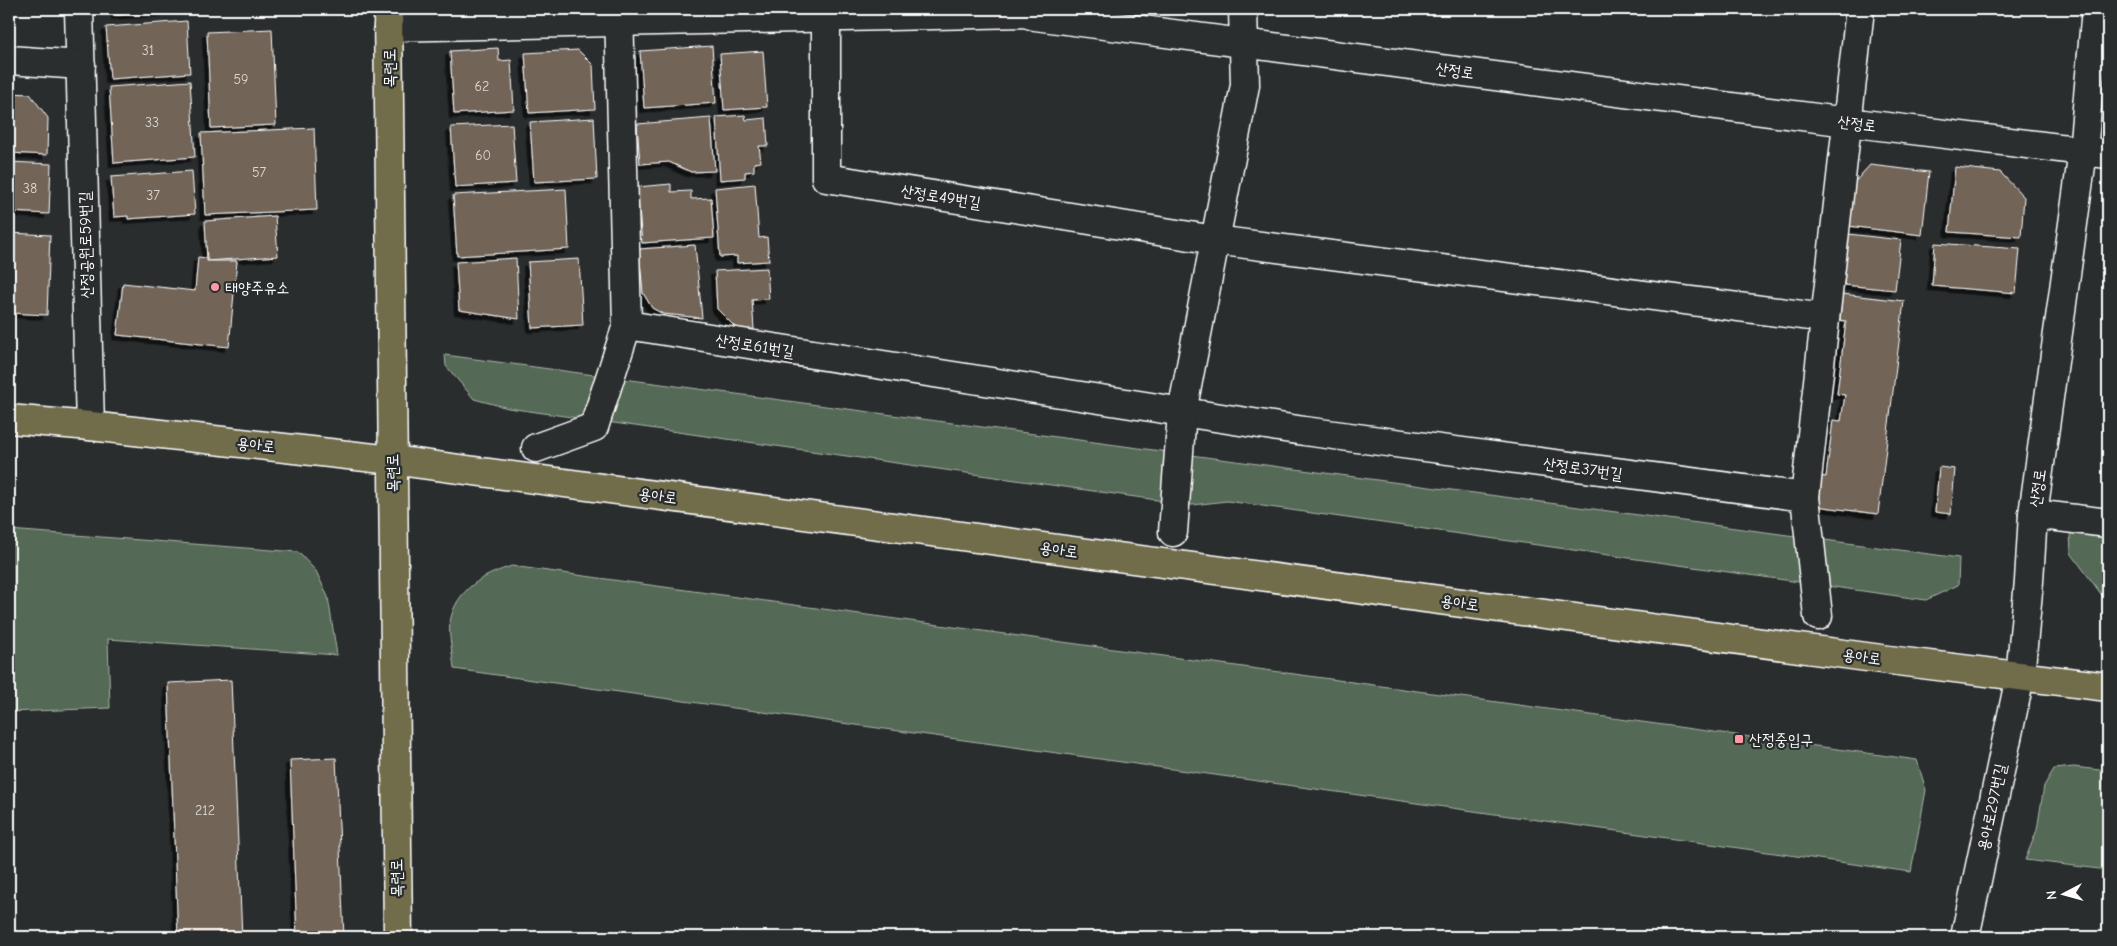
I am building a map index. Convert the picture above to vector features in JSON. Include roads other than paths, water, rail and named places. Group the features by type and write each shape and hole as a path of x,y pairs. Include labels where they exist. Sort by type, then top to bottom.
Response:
{"main road":[{"name":"목련로","path":"388,18 398,937"},
{"name":"용아로","path":"9,419 90,426 392,460 2020,677 2108,687"}],"street":[{"name":"산정공원로59번길","path":"79,9 90,426"},
{"path":"1173,532 1182,412 1245,85 1243,9"},
{"path":"1818,616 1805,497 1860,9"},
{"name":"산정로","path":"2020,677 2033,514 2096,153 2096,9"},
{"name":"산정로","path":"388,18 1034,12 1243,42 2096,153"},
{"name":"산정로49번길","path":"826,13 826,178 1215,240"},
{"path":"536,448 594,427 627,325 619,15"},
{"path":"9,60 81,65"},
{"path":"1215,240 1825,318"},
{"name":"산정로61번길","path":"627,325 1182,412"},
{"name":"산정로37번길","path":"1182,412 1314,432 1805,497"},
{"path":"2033,514 2108,523"},
{"name":"용아로297번길","path":"1965,937 2020,677"}],"place":[{"name":"태양주유소","path":"215,287"},
{"name":"산정중입구","path":"1739,739"}]}
